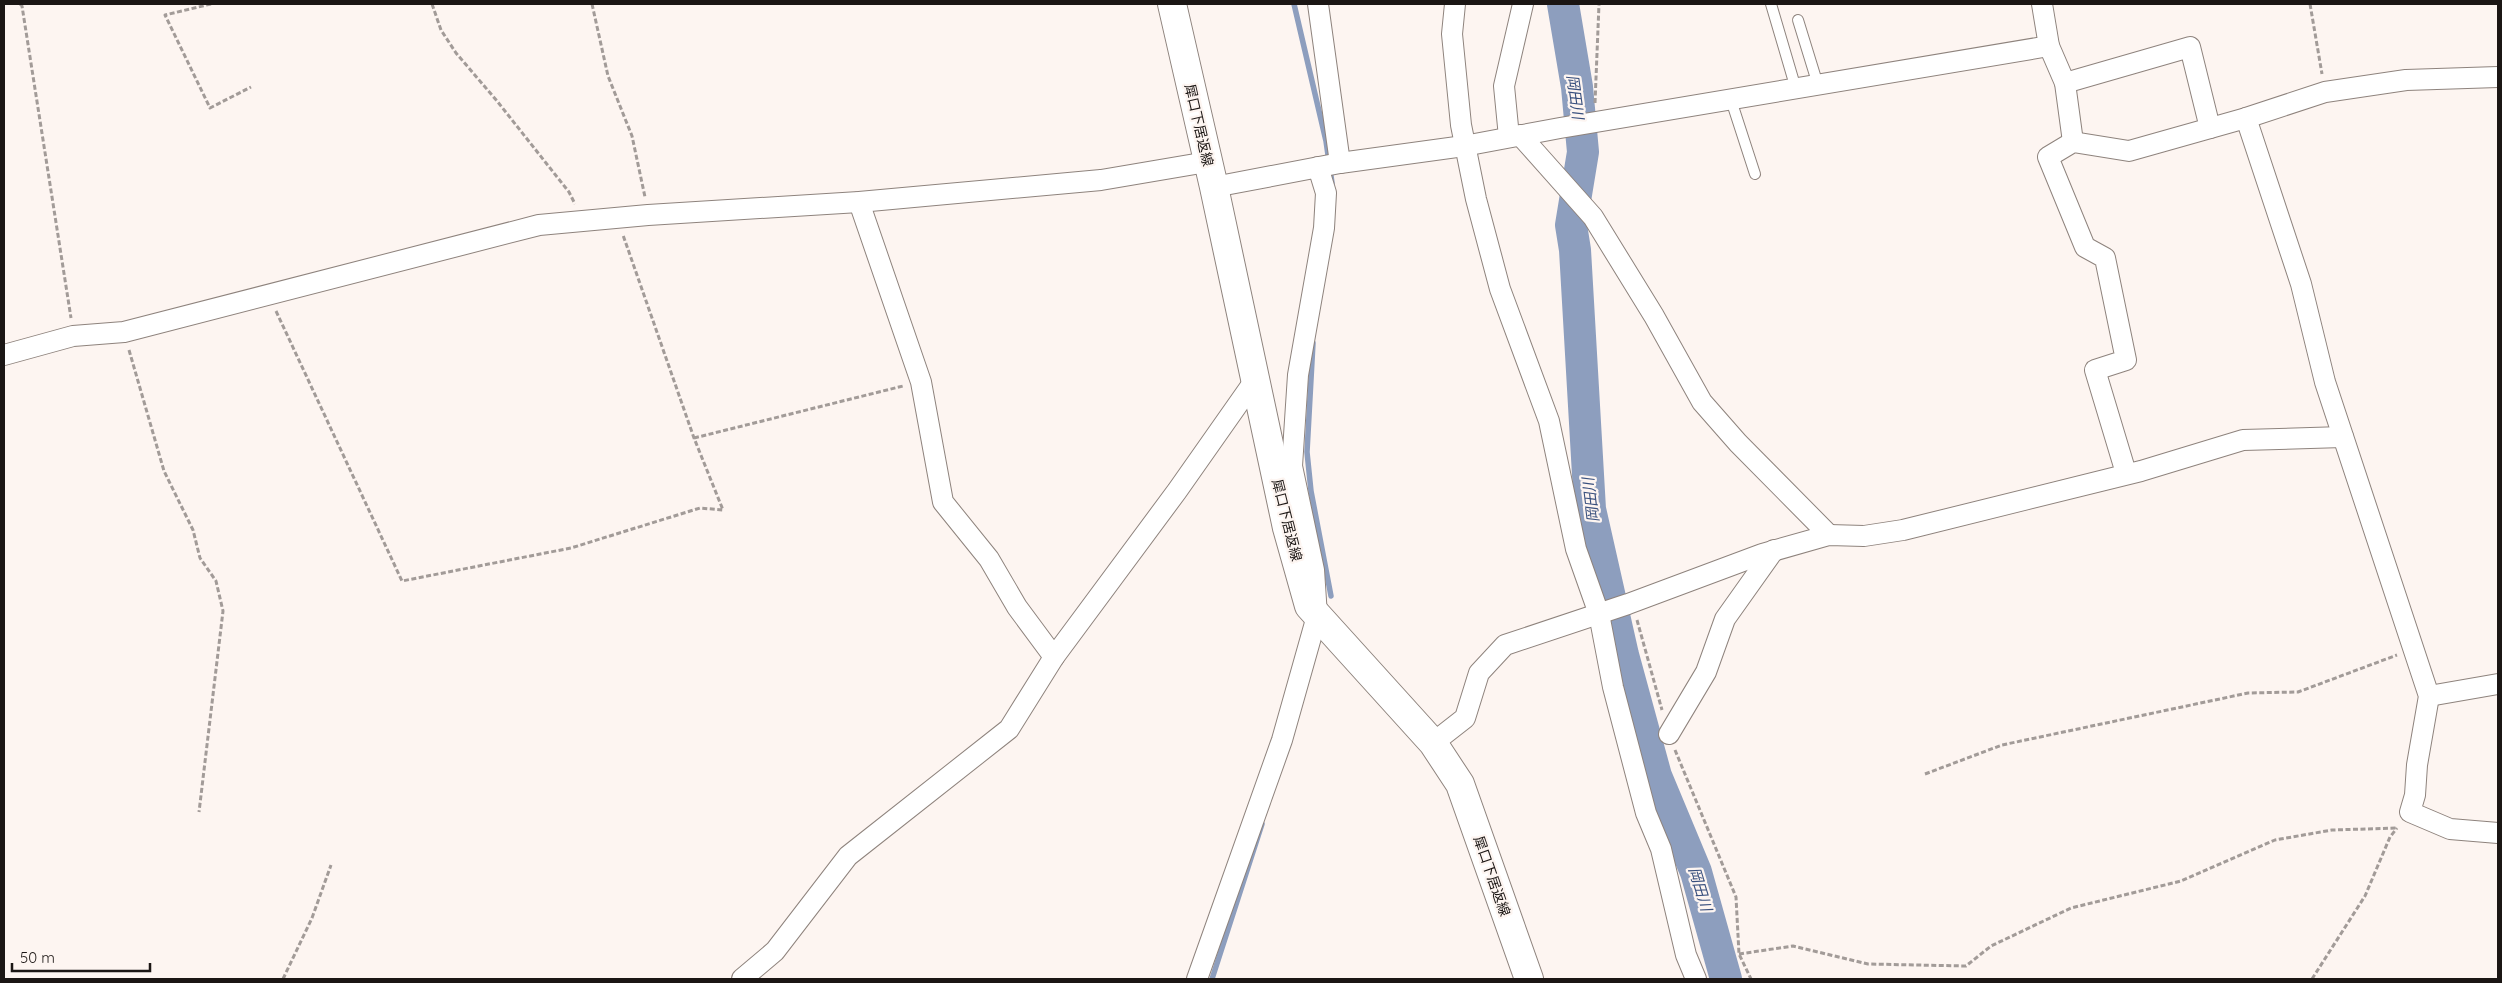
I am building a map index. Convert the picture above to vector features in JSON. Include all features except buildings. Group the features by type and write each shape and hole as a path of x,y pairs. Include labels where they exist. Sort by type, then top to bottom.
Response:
{"main road":[{"name":"犀口下居返線","path":"1172,4 1287,528 1309,606 1434,743 1460,784 1529,979"}],"street":[{"path":"1318,4 1340,163"},
{"path":"1455,4 1452,34 1464,146 1500,290 1549,421 1576,549 1599,614 1613,687 1646,813 1661,849 1686,955 1696,979"},
{"path":"1522,4 1504,86 1515,136 1560,178 1593,217 1654,316 1702,402 1738,443 1829,535"},
{"path":"2042,4 2049,46 2065,83 2073,142"},
{"path":"4,355 73,336 124,332 539,226 648,215 859,202 1101,180 1210,175 1318,167 1464,146 1560,128 2049,46"},
{"path":"2065,83 2190,47 2210,128"},
{"path":"2126,473 2095,370 2126,360 2105,258 2085,246 2048,157 2073,142 2129,151 2246,118 2325,92 2406,80 2498,77"},
{"path":"2246,118 2301,284 2325,382 2429,696 2417,764 2415,795 2404,820 2450,829 2498,833"},
{"path":"1197,979 1282,740 1317,616 1314,570 1292,466 1298,374 1324,228 1326,193 1318,167"},
{"path":"859,202 921,382 943,502 989,559 1017,607 1054,657"},
{"path":"742,979 774,951 848,856 1009,729 1054,657 1177,491 1255,380"},
{"path":"1434,743 1465,718 1479,673 1505,645 1630,604 1774,550 1829,535 1864,536 1903,530 2126,473 2141,471 2243,440 2344,437"},
{"path":"1669,734 1706,672 1726,619 1774,550"},
{"path":"2429,696 2498,684"},
{"path":"767,979 774,951"}],"lane":[{"path":"1771,4 1796,89"},
{"path":"1798,20 1818,85"},
{"path":"1731,100 1755,174"}],"path":[{"path":"20,4 22,6 73,336"},
{"path":"211,4 165,16 210,108 251,86"},
{"path":"432,4 441,30 456,53 497,101 569,192 582,221"},
{"path":"592,4 608,76 632,136 648,215"},
{"path":"1594,123 1599,4"},
{"path":"2310,4 2325,92"},
{"path":"270,296 402,581 571,548 700,508 723,510 694,438 617,218"},
{"path":"124,332 164,471 193,530 200,558 216,581 223,611 199,812"},
{"path":"694,438 921,382"},
{"path":"1630,604 1669,734 1736,898 1739,954 1751,979"},
{"path":"1925,774 2002,745 2248,693 2298,692 2414,649"},
{"path":"1739,954 1793,946 1868,964 1966,966 1991,946 2071,908 2181,881 2275,840 2404,820"},
{"path":"2312,979 2365,896 2390,836 2404,820"},
{"path":"283,979 312,918 331,865"}],"waterway":[{"path":"1294,4 1326,141 1332,183"},
{"name":"岡田川","path":"1563,4 1577,87 1583,152 1571,225 1575,250 1590,509 1623,655 1656,776 1696,872 1726,979"},
{"path":"1313,343 1307,452 1311,491 1331,596"},
{"path":"1212,979 1262,824"}]}
